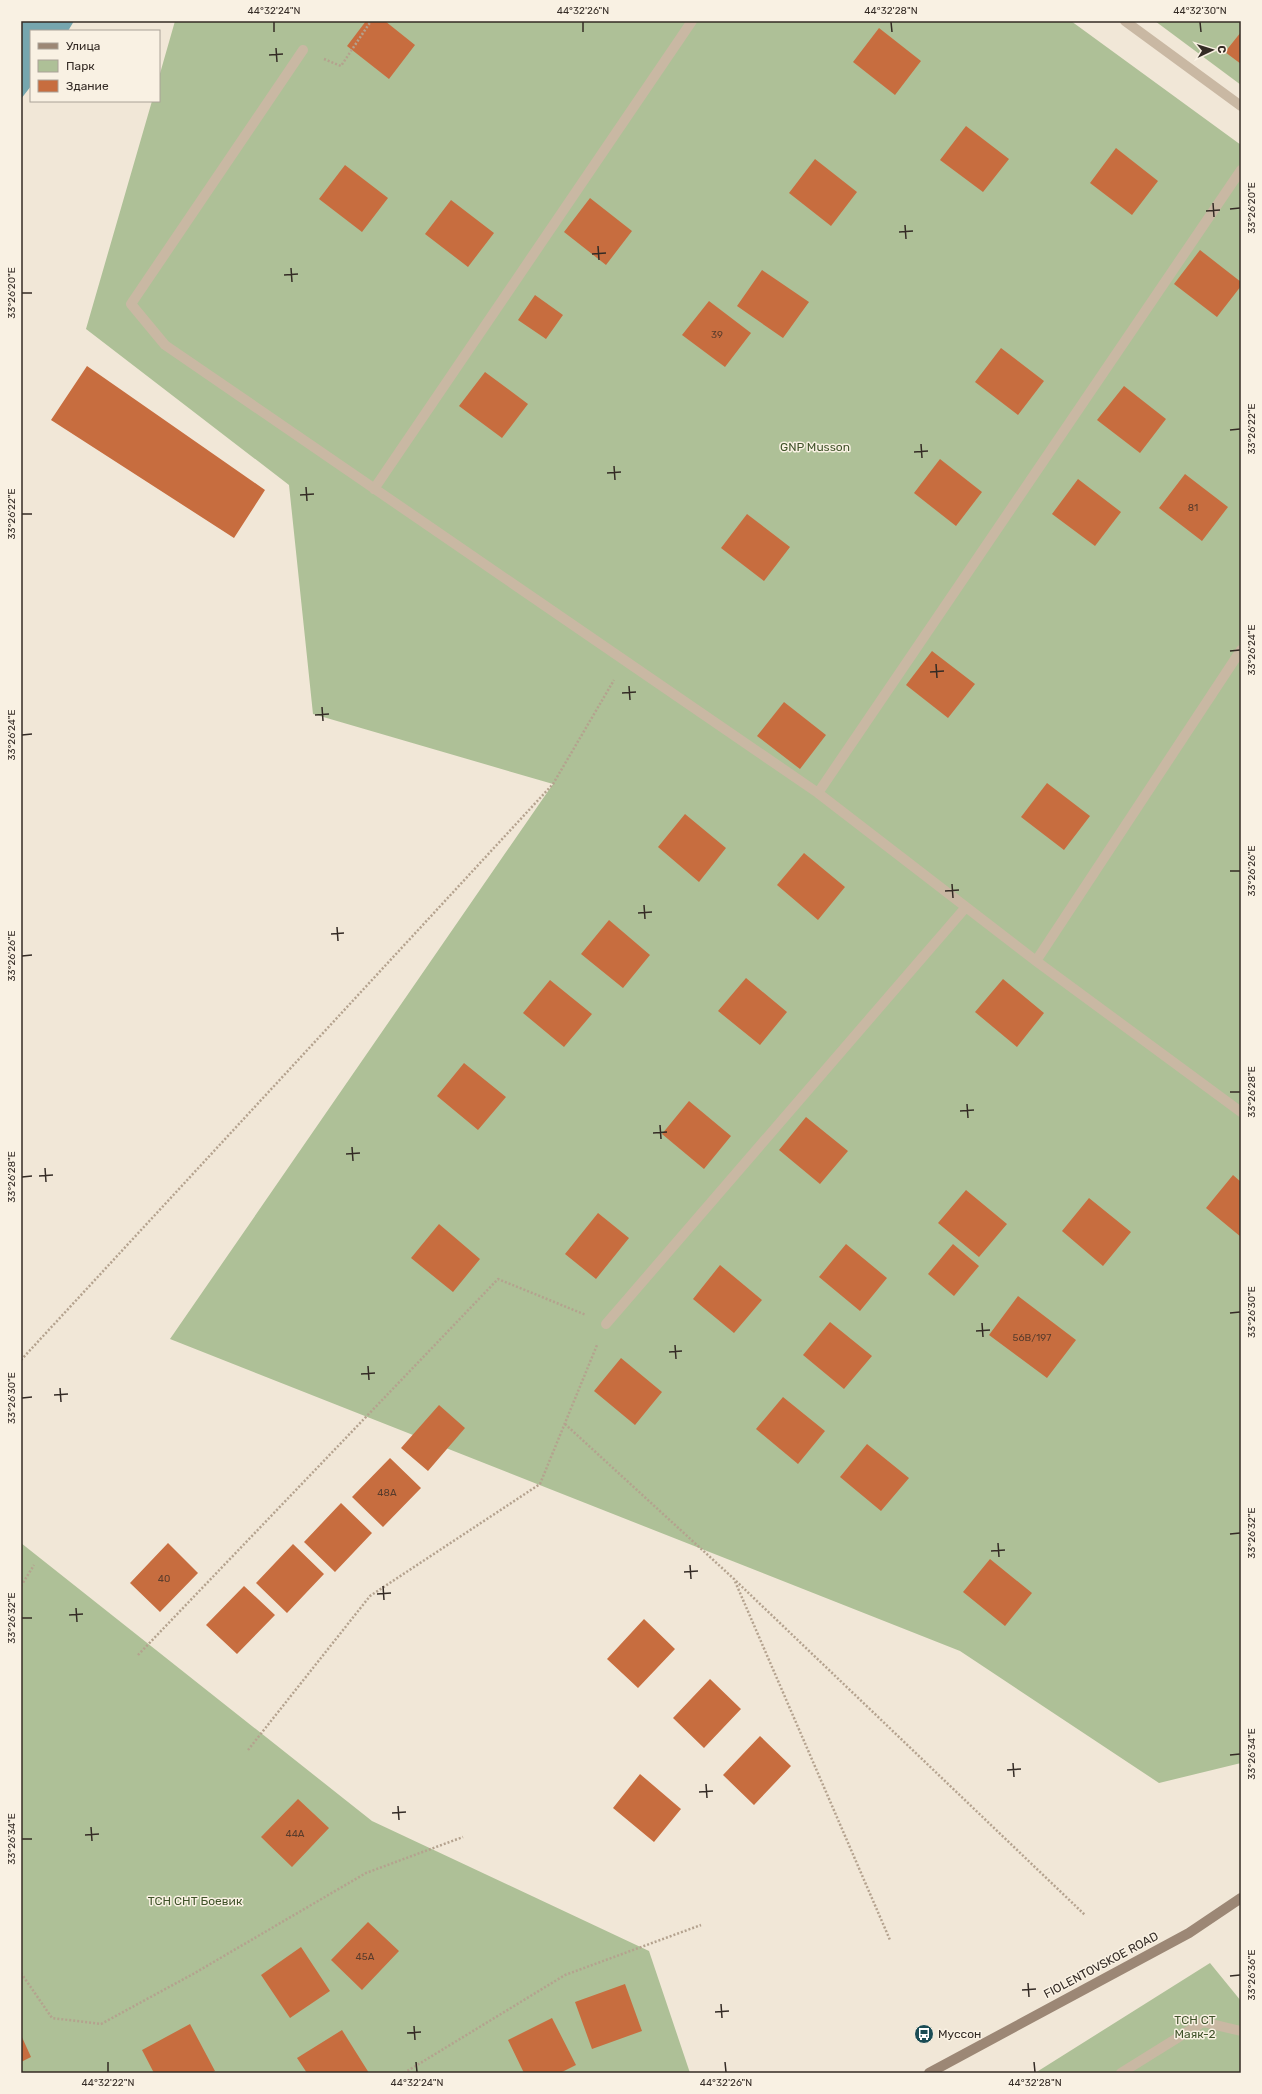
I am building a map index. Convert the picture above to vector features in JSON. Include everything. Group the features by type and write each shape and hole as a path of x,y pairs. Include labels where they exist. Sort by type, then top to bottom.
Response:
{"main road":[{"name":"FIOLENTOVSKOE ROAD","path":"929,2073 1189,1933 1241,1898"}],"lane":[{"path":"374,489 692,21"},
{"path":"1125,21 1241,106"},
{"path":"304,50 131,304 165,345 818,793 1036,961 1241,1112"},
{"path":"818,793 1241,170"},
{"path":"1036,961 1241,650"},
{"path":"606,1324 966,907"},
{"path":"1122,2073 1203,2022 1241,2032"}],"path":[{"path":"304,50 341,66 371,21"},
{"path":"21,1360 553,784 625,661"},
{"path":"138,1655 498,1279 606,1324 540,1484 370,1596 248,1750"},
{"path":"565,1424 734,1578 1085,1915"},
{"path":"21,1586 34,1565"},
{"path":"734,1578 890,1940"},
{"path":"21,1973 52,2018 101,2024 194,1974 366,1873 464,1837"},
{"path":"404,2073 565,1975 701,1925"}],"green space":[{"name":"GNP Musson","path":"175,21 1071,21 1241,145 1241,1763 1159,1783 960,1651 170,1339 553,784 313,714 289,485 86,329 152,102 160,102 160,74"},
{"path":"1155,21 1241,21 1241,85"},
{"name":"ТСН СНТ Боевик","path":"21,1543 372,1821 649,1951 690,2073 21,2073"},
{"name":"ТСН СТ Маяк-2","path":"1210,1963 1241,2001 1241,2073 1035,2073"}],"water":[{"path":"21,21 74,21 69,30 30,30 30,87 21,99"}],"building":[{"path":"366,21 385,21 415,45 389,79 347,46"},
{"path":"879,28 921,61 895,95 853,62"},
{"path":"1241,32 1241,64 1225,52"},
{"path":"966,126 1009,159 983,192 940,160"},
{"path":"1116,148 1158,181 1132,215 1090,183"},
{"path":"815,159 857,192 831,226 789,193"},
{"path":"345,165 388,198 362,232 319,199"},
{"path":"590,198 632,231 606,265 564,232"},
{"path":"451,200 494,233 468,267 425,234"},
{"path":"1200,250 1241,282 1241,286 1217,317 1174,284"},
{"path":"762,270 809,302 783,338 737,306"},
{"path":"535,295 563,315 546,339 518,320"},
{"path":"709,301 751,333 725,367 682,335"},
{"path":"1001,348 1044,381 1018,415 975,382"},
{"path":"87,366 265,490 234,538 51,420"},
{"path":"485,372 528,404 502,438 459,406"},
{"path":"1124,386 1166,419 1140,453 1097,420"},
{"path":"940,459 982,492 956,526 914,493"},
{"path":"1185,474 1228,507 1202,541 1159,508"},
{"path":"1078,479 1121,512 1095,546 1052,514"},
{"path":"747,514 790,547 764,581 721,548"},
{"path":"932,651 975,684 948,718 906,685"},
{"path":"784,702 826,735 800,769 757,736"},
{"path":"1047,783 1090,816 1064,850 1021,817"},
{"path":"685,814 726,848 699,882 658,847"},
{"path":"804,853 845,887 818,920 777,885"},
{"path":"609,920 650,955 623,988 581,954"},
{"path":"746,978 787,1012 760,1045 718,1011"},
{"path":"1003,979 1044,1013 1017,1047 975,1012"},
{"path":"550,980 592,1014 564,1047 523,1013"},
{"path":"464,1063 506,1097 478,1130 437,1096"},
{"path":"689,1101 731,1136 704,1169 662,1134"},
{"path":"806,1117 848,1151 820,1184 779,1150"},
{"path":"1233,1175 1241,1182 1241,1237 1206,1208"},
{"path":"966,1190 1007,1224 979,1257 938,1223"},
{"path":"1089,1198 1131,1232 1103,1266 1062,1231"},
{"path":"598,1213 629,1238 596,1279 565,1254"},
{"path":"439,1224 480,1259 453,1292 411,1258"},
{"path":"846,1244 887,1278 860,1311 819,1277"},
{"path":"953,1244 979,1266 954,1296 928,1274"},
{"path":"720,1265 762,1300 734,1333 693,1299"},
{"path":"1018,1296 1076,1340 1047,1378 989,1335"},
{"path":"830,1322 872,1356 844,1389 803,1355"},
{"path":"621,1358 662,1392 635,1425 594,1391"},
{"path":"783,1397 825,1431 798,1464 756,1429"},
{"path":"439,1405 465,1428 428,1471 401,1448"},
{"path":"867,1444 909,1478 881,1511 840,1477"},
{"path":"390,1458 421,1488 383,1527 352,1497"},
{"path":"341,1503 372,1533 335,1572 304,1542"},
{"path":"168,1543 198,1573 160,1612 130,1583"},
{"path":"293,1544 324,1574 287,1613 256,1583"},
{"path":"990,1559 1032,1593 1005,1626 963,1592"},
{"path":"244,1586 275,1615 237,1654 206,1625"},
{"path":"644,1619 675,1649 638,1688 607,1659"},
{"path":"710,1679 741,1709 704,1748 673,1718"},
{"path":"760,1736 791,1766 754,1805 723,1775"},
{"path":"640,1774 681,1809 654,1842 613,1808"},
{"path":"298,1799 329,1828 292,1867 261,1837"},
{"path":"368,1922 399,1951 362,1990 331,1960"},
{"path":"301,1947 330,1991 290,2018 261,1975"},
{"path":"625,1984 642,2031 592,2049 575,2002"},
{"path":"552,2018 576,2065 560,2073 524,2073 508,2040"},
{"path":"190,2024 215,2071 211,2073 154,2073 142,2050"},
{"path":"342,2030 369,2073 307,2073 297,2058"},
{"path":"21,2035 31,2057 21,2062"}],"place":[{"name":"Муссон","path":"924,2034"}]}
